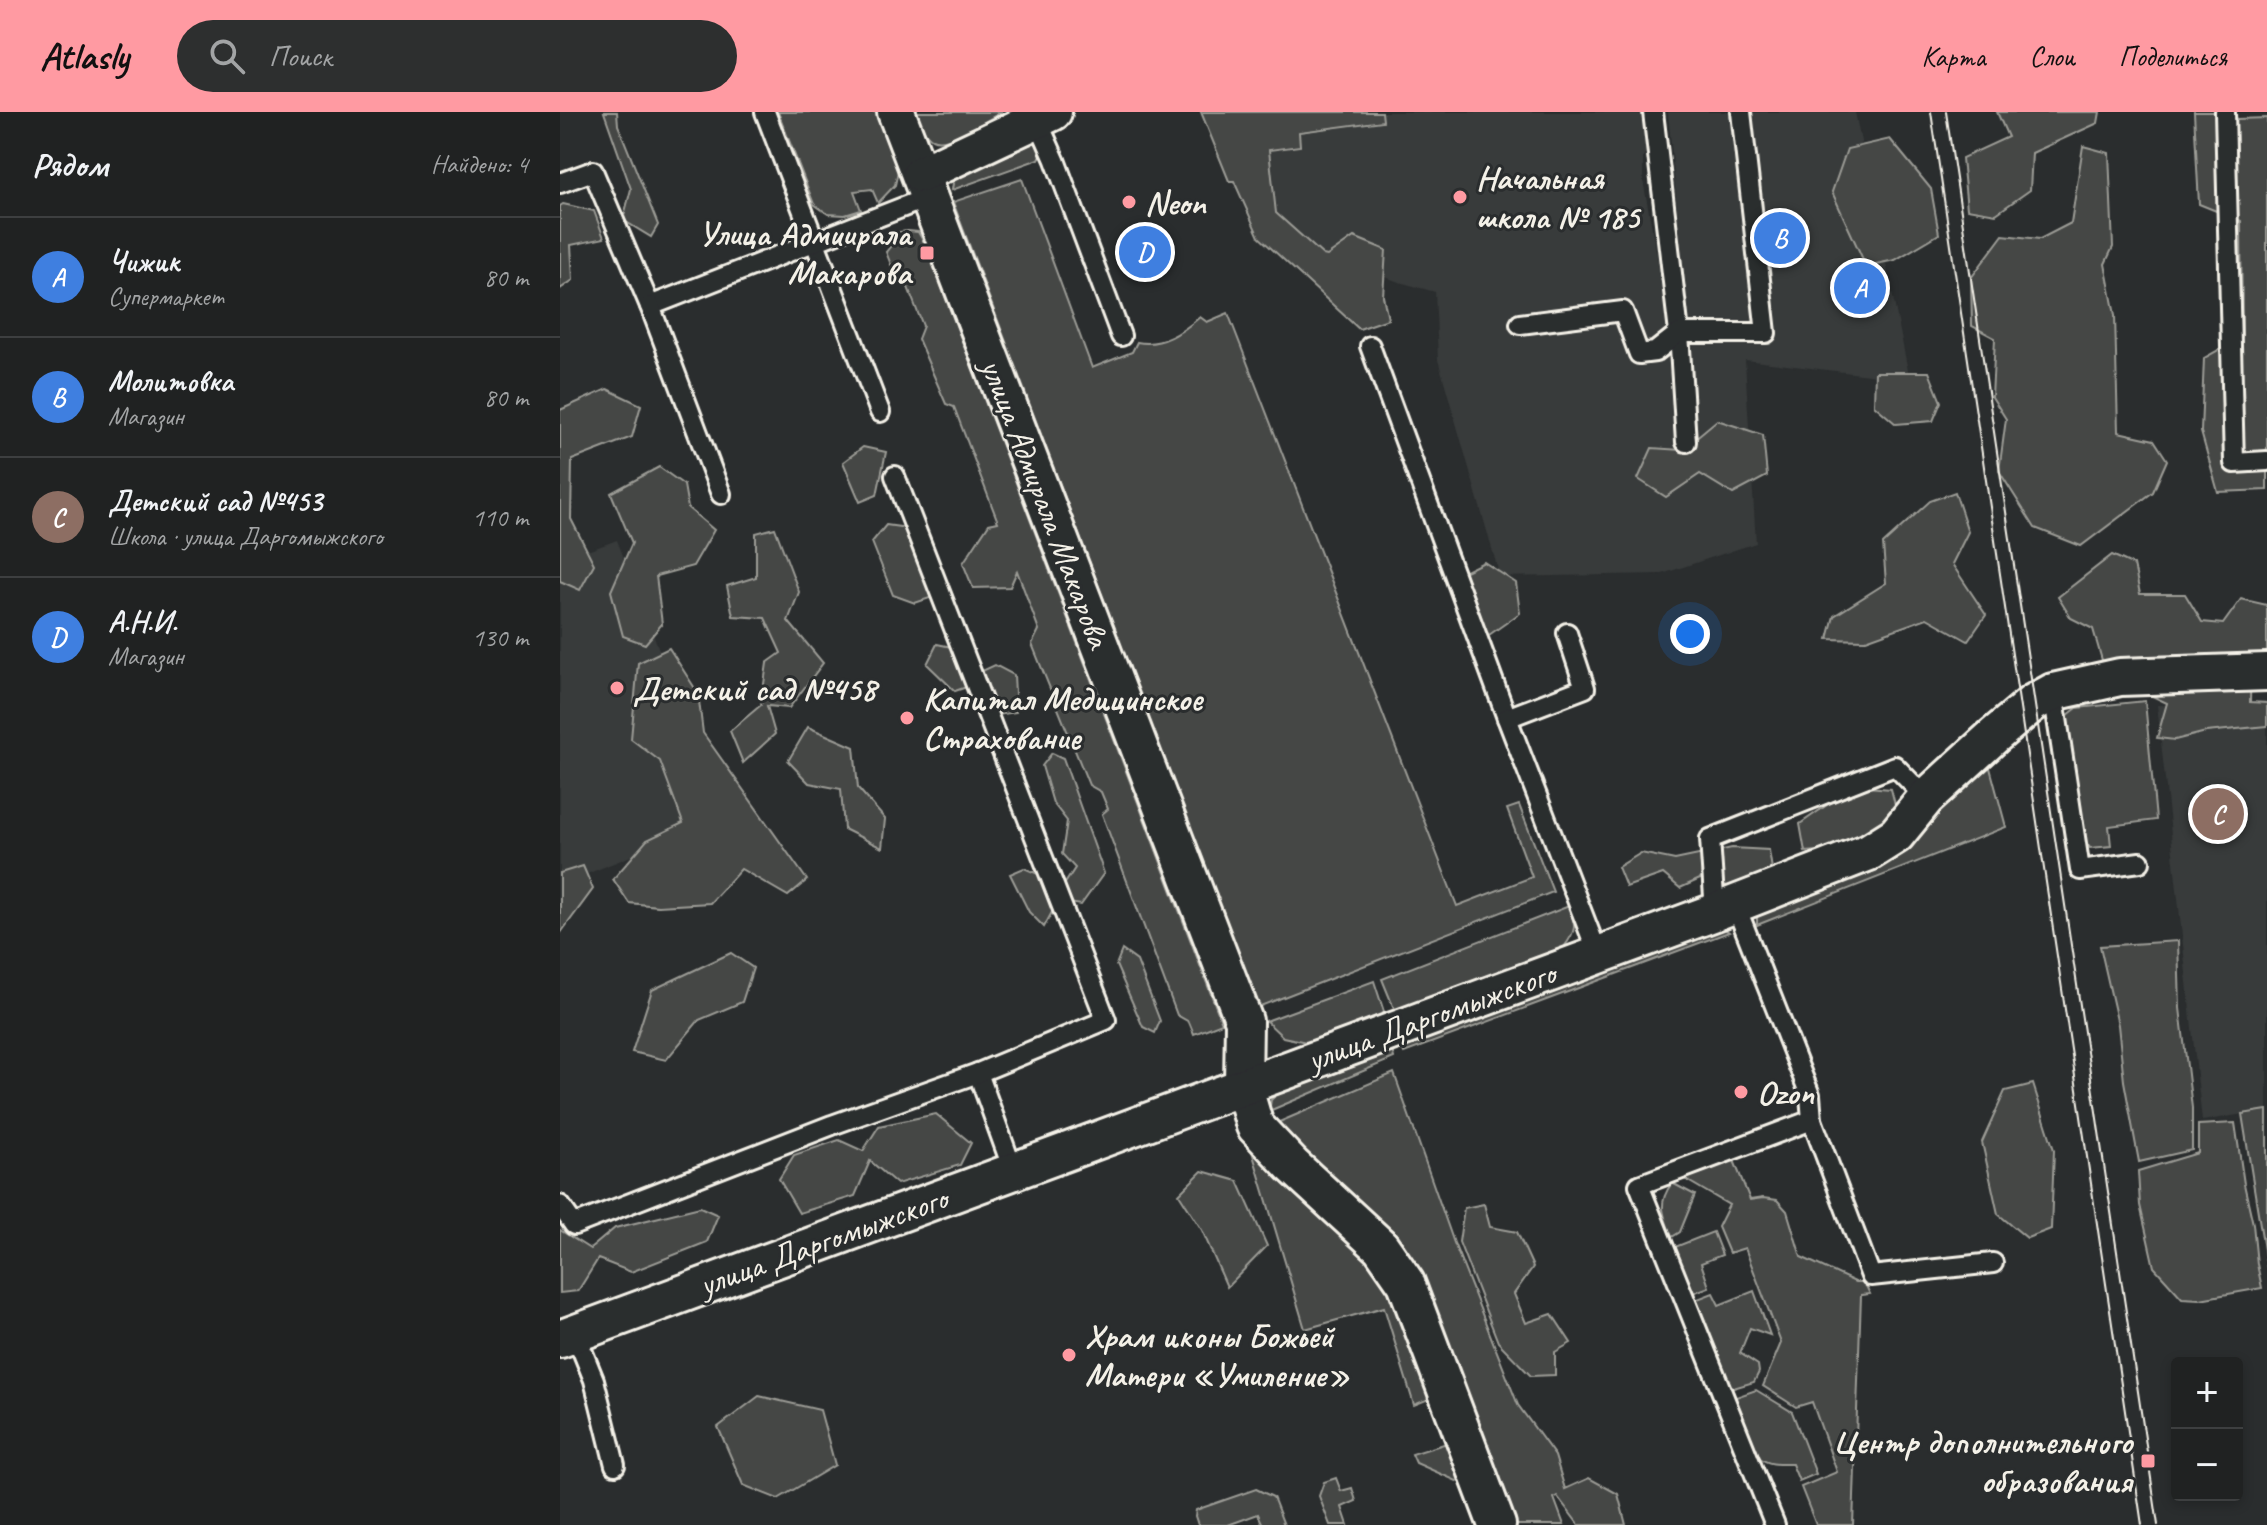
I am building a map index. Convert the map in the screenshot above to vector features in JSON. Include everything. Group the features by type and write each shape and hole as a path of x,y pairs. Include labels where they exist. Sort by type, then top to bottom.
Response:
{"street":[{"name":"улица Адмирала Макарова","path":"896,112 1244,1021 1243,1085 1255,1126 1292,1165 1381,1247 1406,1283 1497,1525"},
{"path":"925,186 1045,115"},
{"name":"улица Даргомыжского","path":"568,1336 1869,852 1896,835 1926,798 2020,714 2053,692 2120,677 2267,672"}],"lane":[{"path":"765,112 880,412"},
{"path":"1653,112 1679,333 1686,442"},
{"path":"1520,324 1623,311 1639,354 1655,352 1679,333 1766,333 1741,112"},
{"path":"2225,112 2234,463 2267,461"},
{"path":"1045,115 1055,160 1121,336"},
{"path":"560,183 593,171 650,306 721,494"},
{"path":"650,306 815,241 925,186"},
{"path":"1370,346 1598,954"},
{"path":"560,1205 574,1225 832,1125 978,1073 1106,1020 895,476"},
{"path":"1507,718 1585,688 1567,633"},
{"path":"2053,692 2080,870 2140,862"},
{"path":"1926,798 1895,766 1710,839 1725,908 1810,1095 1812,1120 1871,1276 1993,1263"},
{"path":"978,1073 1013,1170"},
{"path":"1775,1525 1639,1185 1812,1120"},
{"path":"568,1336 594,1380 615,1465"}],"shaded area":[{"path":"604,112 617,112 618,125 658,225 651,237 623,220 631,189"},
{"path":"778,112 876,112 898,171 895,185 878,203 872,189 854,191 861,210 845,215 828,214 814,204"},
{"path":"917,112 1002,112 957,136 939,140 926,134"},
{"path":"1201,112 1382,112 1383,121 1299,132 1300,146 1269,150 1276,213 1323,255 1327,256 1354,237 1386,250 1383,296 1388,319 1359,329 1259,237 1234,181 1229,181"},
{"path":"1263,112 1642,112 1649,147 1643,158 1643,180 1659,266 1669,347 1690,351 1668,112 1855,112 1910,380 1745,360 1756,543 1662,574 1500,577 1438,360 1435,292 1324,255 1276,213"},
{"path":"1997,112 2100,112 2098,123 2032,153 2030,190 1996,214 1967,209 1962,158 2008,137"},
{"path":"2194,112 2233,112 2237,119 2267,118 2267,490 2218,492 2201,432 2204,358 2242,337 2241,221 2199,204"},
{"path":"1890,139 1931,189 1939,234 1895,260 1866,266 1832,192 1847,149"},
{"path":"1026,140 1040,147 1042,153 1039,159 952,190 959,173"},
{"path":"2083,146 2109,153 2113,247 2105,264 2115,315 2118,432 2154,440 2167,460 2153,492 2081,546 2035,528 1999,471 2006,419 1992,397 1995,338 1972,326 1971,278 2003,235 2040,239 2071,223"},
{"path":"1022,179 1092,368 1132,352 1137,342 1163,340 1179,333 1200,317 1207,322 1228,313 1457,906 1532,877 1507,809 1519,805 1553,892 1258,1007 953,202"},
{"path":"563,204 594,211 604,238 571,245 573,280 560,289 560,206"},
{"path":"908,231 918,232 925,244 1222,1023 1194,1034 1189,1022 1177,1015 1102,814 1108,809 1101,792 1089,785 1032,644 1039,630 1017,571 1010,587 973,588 963,563 989,524 998,522 954,407 946,404 918,339 923,326 906,282 897,280 886,252 890,247 889,238"},
{"path":"1875,372 1929,372 1941,402 1933,421 1896,424 1874,405"},
{"path":"607,389 641,405 632,437 572,460 571,519 594,564 580,590 560,581 560,410"},
{"path":"1717,420 1763,435 1767,476 1733,494 1700,474 1666,497 1638,479 1652,448 1681,450"},
{"path":"863,447 886,452 877,495 860,502 843,462"},
{"path":"659,467 684,485 688,508 714,530 693,566 656,576 662,624 645,644 623,636 611,591 632,543 611,493"},
{"path":"1955,492 1968,532 1952,564 1986,615 1968,641 1927,618 1866,640 1828,639 1834,616 1886,583 1883,544 1930,501"},
{"path":"886,525 914,529 939,595 915,603 893,595 872,542"},
{"path":"775,528 799,592 788,621 823,663 789,708 767,706 775,734 743,763 730,731 761,705 767,663 781,653 765,618 733,616 727,586 756,577 756,533"},
{"name":"Детский сад №458","path":"560,531 571,557 617,540 724,818 560,885"},
{"path":"2112,555 2134,565 2140,594 2185,594 2202,622 2223,624 2241,599 2267,605 2267,654 2251,662 2250,702 2267,703 2267,726 2206,732 2175,740 2157,738 2167,703 2106,674 2093,629 2071,618 2058,597"},
{"path":"1484,562 1516,583 1520,613 1489,635 1460,599 1455,576"},
{"path":"937,644 956,648 978,673 995,665 1014,675 1016,712 998,715 981,682 955,691 927,664"},
{"path":"669,648 698,693 703,733 807,880 788,896 741,869 710,903 658,906 629,903 613,879 647,840 683,823 660,761 631,739 638,663"},
{"path":"2145,701 2156,820 2109,826 2111,846 2090,848 2083,838 2065,723 2068,715 2077,708"},
{"path":"2157,705 2267,706 2267,1110 2202,1121"},
{"path":"808,727 854,747 858,788 885,819 882,848 844,829 841,789 809,783 788,761"},
{"path":"1052,753 1063,758 1104,873 1081,905 1058,901 1044,927 1029,912 1010,874 1024,868 1064,885 1075,868 1062,854 1067,821 1053,803 1042,766"},
{"path":"1989,764 2006,827 1757,925 1757,916 1762,908 1944,801"},
{"path":"1854,786 1891,789 1898,816 1856,848 1805,852 1800,824"},
{"path":"1732,848 1769,850 1773,876 1735,891 1709,875 1680,888 1663,874 1626,887 1618,867 1641,853 1675,860"},
{"path":"583,866 593,889 560,934 560,873"},
{"path":"1569,906 1574,927 1564,947 1395,1011 1382,979"},
{"path":"1713,927 1729,932 1404,1053 1402,1047"},
{"path":"2178,941 2180,1008 2192,1108 2192,1150 2139,1162 2124,1081 2118,1025 2100,946"},
{"path":"1122,950 1137,961 1160,1021 1155,1033 1143,1027 1116,965"},
{"path":"731,953 753,968 742,1002 699,1020 666,1060 632,1052 652,990"},
{"path":"1374,981 1385,1015 1311,1043 1283,1037 1266,1021"},
{"path":"1392,1050 1394,1058 1269,1111 1271,1100 1277,1094"},
{"path":"1394,1073 1454,1243 1518,1405 1555,1456 1565,1489 1589,1478 1618,1494 1626,1525 1579,1525 1557,1496 1554,1498 1564,1525 1513,1525 1464,1405 1293,1142 1277,1123"},
{"path":"2033,1084 2054,1150 2051,1229 2027,1238 1998,1214 1982,1142 2005,1091"},
{"path":"2267,1110 2267,1268 2242,1114"},
{"path":"936,1114 971,1143 960,1165 897,1184 870,1161 855,1196 799,1213 779,1179 794,1155 839,1140 863,1151 879,1126"},
{"path":"2235,1123 2262,1288 2200,1299 2182,1298 2154,1267 2140,1205 2138,1171 2198,1153 2198,1125"},
{"path":"1248,1138 1378,1266 1393,1291 1434,1397 1414,1405 1384,1307 1305,1329"},
{"path":"1733,1158 1750,1200 1777,1200 1787,1211 1801,1257 1855,1282 1864,1282 1870,1294 1861,1295 1853,1525 1816,1525 1801,1487 1837,1472 1812,1402 1796,1407 1763,1386 1781,1343 1745,1248 1729,1253 1718,1227 1729,1205 1683,1178"},
{"path":"1202,1171 1238,1181 1267,1246 1227,1287 1202,1230 1179,1194"},
{"path":"1672,1183 1695,1195 1680,1232 1672,1237 1663,1203"},
{"path":"1484,1204 1490,1227 1517,1232 1533,1267 1514,1294 1526,1323 1552,1314 1571,1343 1555,1352 1555,1375 1531,1376 1498,1342 1459,1242 1464,1208"},
{"path":"700,1207 718,1215 707,1242 631,1272 598,1259 578,1291 560,1293 560,1230 590,1249 615,1228"},
{"path":"1713,1232 1722,1255 1701,1263 1709,1287 1693,1293 1675,1247"},
{"path":"1754,1291 1770,1335 1750,1328 1740,1353 1758,1365 1759,1372 1754,1382 1730,1389 1695,1300 1713,1293 1719,1305"},
{"path":"1756,1390 1792,1412 1816,1474 1799,1481 1792,1464 1767,1462 1755,1453 1733,1398"},
{"path":"759,1396 820,1410 835,1465 778,1499 743,1485 718,1427"},
{"path":"1447,1443 1461,1483 1416,1463 1412,1454"},
{"path":"1336,1478 1341,1491 1352,1488 1356,1501 1342,1507 1348,1525 1330,1525 1319,1496 1324,1482"},
{"path":"1256,1489 1273,1497 1284,1525 1263,1525 1258,1514 1228,1525 1198,1525 1196,1510"}],"tram line":[{"path":"1931,112 2142,1525"},
{"path":"1946,112 2158,1525"}],"place":[{"name":"Начальная школа № 185","path":"1460,197"},
{"name":"Neon","path":"1129,202"},
{"name":"Молитовка","path":"1780,238"},
{"name":"А.Н.И.","path":"1145,252"},
{"name":"Улица Адмиирала Макарова","path":"927,253"},
{"name":"Чижик","path":"1860,288"},
{"name":"Детский сад №458","path":"617,688"},
{"name":"Капитал Медицинское Страхование","path":"907,718"},
{"name":"Детский сад №453","path":"2218,814"},
{"name":"Ozon","path":"1741,1092"},
{"name":"Храм иконы Божьей Матери «Умиление»","path":"1069,1355"},
{"name":"Центр дополнительного образования","path":"2148,1461"}]}
